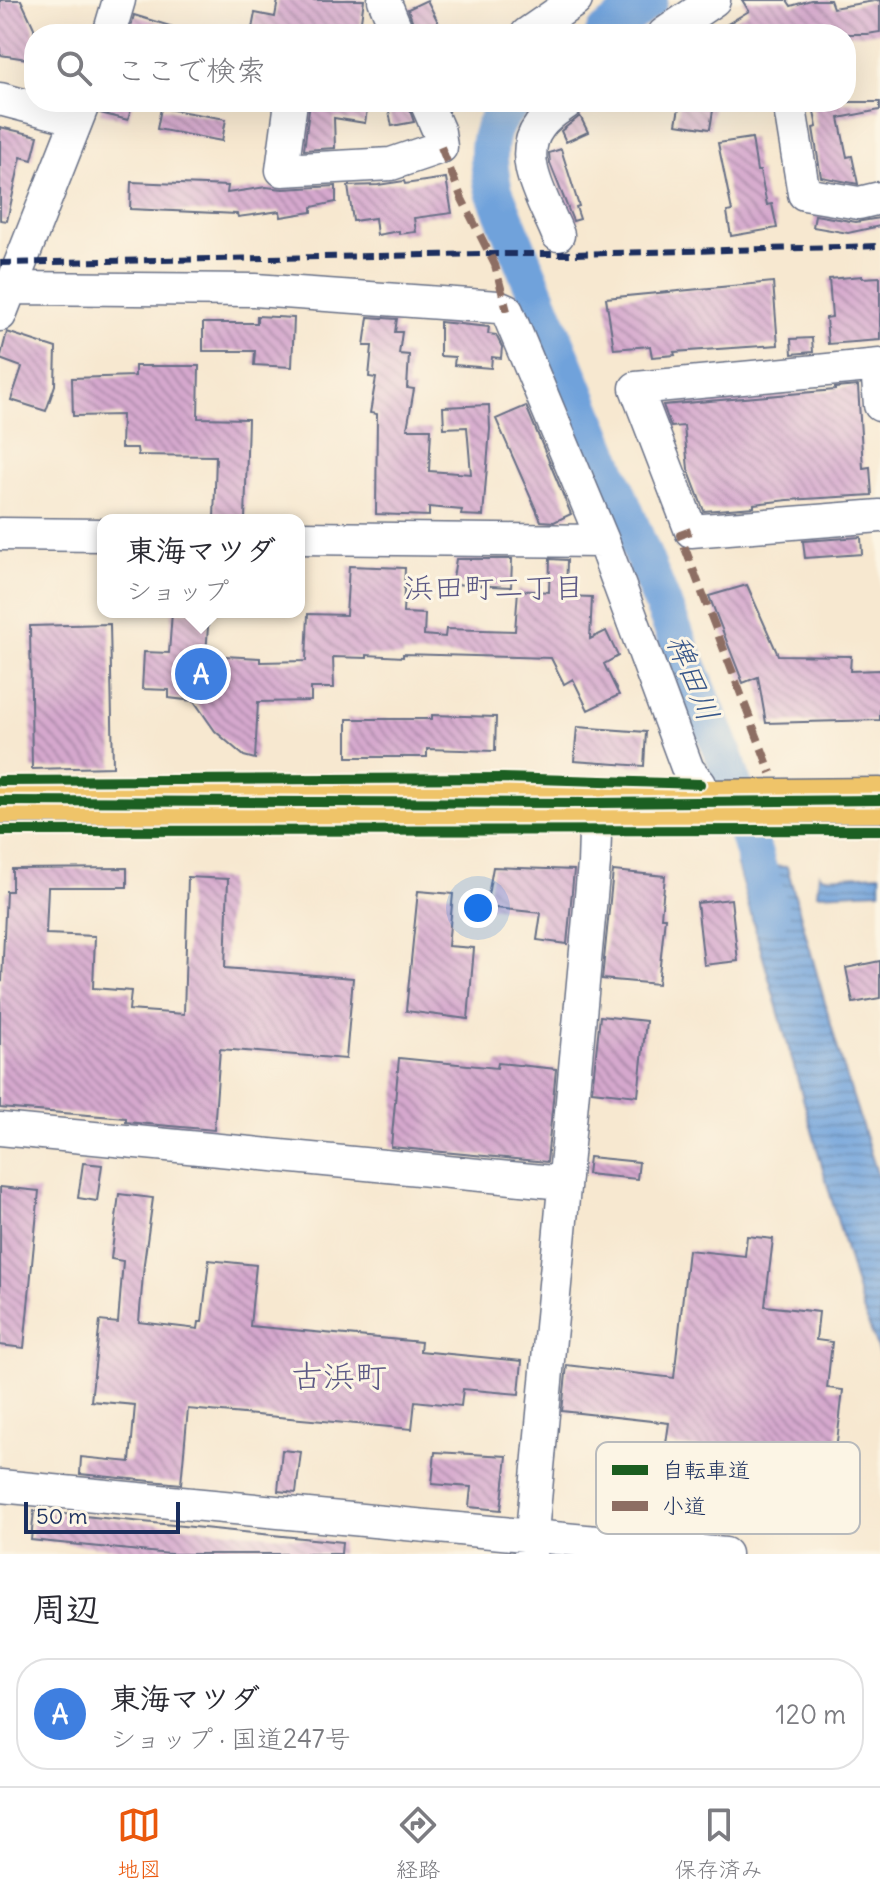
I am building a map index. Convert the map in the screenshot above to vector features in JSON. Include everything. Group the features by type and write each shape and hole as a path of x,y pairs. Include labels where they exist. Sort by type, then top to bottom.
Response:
{"highway":[{"path":"782,815 880,800"},
{"path":"0,801 597,816"},
{"path":"0,831 711,811 782,815 880,830"}],"street":[{"path":"112,24 119,0"},
{"path":"384,0 394,24"},
{"path":"541,24 576,0"},
{"path":"679,24 714,0"},
{"path":"0,99 24,103"},
{"path":"80,112 5,302 255,290 498,307 507,311 603,541 688,770 700,784 711,811"},
{"path":"290,112 282,170 391,164 441,147 439,132 430,112"},
{"path":"556,112 538,127 529,149 534,174 558,235"},
{"path":"791,112 804,194 859,203 880,198"},
{"path":"880,405 878,366 636,388 691,531 880,516"},
{"path":"0,534 97,535"},
{"path":"305,538 603,541"},
{"path":"531,1545 597,816"},
{"path":"0,1129 563,1183"},
{"path":"0,1486 531,1545 725,1554"}],"water":[{"path":"737,865 787,867 839,1053 880,1183 880,1356 862,1307"},
{"path":"819,873 823,877 880,874 880,891 817,894"}],"building":[{"path":"0,0 21,0 32,24 24,24 24,59 0,55"},
{"path":"278,0 364,0 360,24 253,24 255,13 275,17"},
{"path":"427,0 439,24 413,24 408,9"},
{"path":"742,0 787,0 791,6 811,0 830,0 833,8 880,0 880,32 856,34 856,24 728,24 749,11"},
{"path":"134,15 163,24 132,24"},
{"path":"856,102 880,102 880,110 839,118 847,157 852,156 858,184 821,177 813,128 817,127 814,112 856,112"},
{"path":"100,112 130,112 128,120"},
{"path":"160,112 185,112 226,119 222,141 157,129"},
{"path":"309,112 367,112 365,123 334,118 335,148 304,150"},
{"path":"389,112 410,112 414,122 392,126"},
{"path":"678,112 713,112 710,129 676,124"},
{"path":"580,116 588,132 566,142 561,131"},
{"path":"0,127 38,136 32,160 21,157 7,221 0,220"},
{"path":"752,138 757,171 760,171 767,205 772,204 777,228 731,236 727,212 732,211 718,143"},
{"path":"561,149 579,206 576,207 580,219 573,221 550,163 549,153"},
{"path":"446,178 452,213 414,218 416,232 377,235 375,218 353,221 348,186 404,181 405,184"},
{"path":"131,182 228,186 227,193 266,187 336,186 336,202 312,207 312,212 281,217 280,211 238,217 237,214 130,209"},
{"path":"815,215 856,222 880,218 880,226 848,233 813,227"},
{"path":"880,277 880,340 828,344 826,318 832,317 829,279"},
{"path":"773,282 778,345 674,352 675,355 652,357 650,346 614,349 606,298"},
{"path":"257,316 294,318 292,367 254,365 255,351 203,351 203,323 257,323"},
{"path":"368,317 397,319 395,332 402,332 399,354 409,355 407,388 414,389 407,429 431,429 429,471 471,474 467,427 444,428 443,407 489,405 483,516 461,515 462,510 429,507 429,516 376,514 377,414 370,413 376,378 369,377 372,346 364,346"},
{"path":"440,322 489,327 488,334 496,335 502,347 501,358 492,357 491,368 454,365 455,357 440,356"},
{"path":"7,332 56,348 55,385 46,411 11,400 22,367 0,359"},
{"path":"812,338 813,352 792,354 791,339"},
{"path":"135,366 199,366 198,418 248,419 245,514 214,514 216,456 138,455 137,448 121,448 122,415 73,416 72,378 135,376"},
{"path":"858,386 863,468 870,467 872,495 788,500 754,504 754,507 704,511 688,469 684,426 671,427 663,405"},
{"path":"526,406 571,514 554,522 541,521 496,419"},
{"path":"861,537 862,554 805,558 803,541"},
{"path":"456,559 512,559 511,587 452,584"},
{"path":"550,559 567,560 566,596 592,597 590,639 606,631 618,656 604,664 619,695 588,710 573,679 564,684 551,658 403,654 403,657 333,657 334,688 311,688 311,701 258,702 255,759 244,756 215,731 194,701 169,698 169,690 142,689 144,652 169,653 172,618 209,618 206,655 260,658 260,662 306,661 308,614 346,615 349,566 405,568 403,613 425,614 424,635 445,637 446,629 515,631 518,590 549,592"},
{"path":"747,585 778,655 851,656 850,671 880,670 880,720 766,723 758,677 743,683 709,596"},
{"path":"110,624 113,767 32,769 30,626"},
{"path":"432,715 496,717 495,751 427,749 427,757 347,757 347,719 432,719"},
{"path":"577,727 646,732 644,766 574,761"},
{"path":"493,867 574,870 567,944 537,940 541,913 486,907"},
{"path":"127,868 127,887 48,887 46,934 95,936 93,988 131,991 129,1010 184,1014 188,877 228,879 225,968 353,978 346,1059 220,1049 214,1130 126,1122 126,1118 0,1108 0,980 6,891 12,891 12,869"},
{"path":"613,871 665,876 661,917 665,917 658,984 602,979"},
{"path":"418,891 453,894 448,946 474,948 468,1019 406,1011"},
{"path":"731,899 738,961 704,965 697,903"},
{"path":"880,961 880,998 853,1003 846,968"},
{"path":"600,1016 646,1021 638,1096 592,1091"},
{"path":"399,1058 497,1068 498,1063 556,1069 547,1162 391,1147"},
{"path":"589,1157 639,1162 637,1179 587,1174"},
{"path":"83,1163 102,1165 97,1201 78,1198"},
{"path":"0,1187 39,1191 24,1348 0,1345"},
{"path":"119,1194 153,1198 139,1322 198,1329 199,1322 202,1322 209,1260 256,1265 250,1326 421,1342 420,1351 522,1361 519,1394 463,1389 461,1406 415,1401 412,1429 188,1409 181,1484 80,1474 81,1457 130,1462 135,1405 91,1401 100,1321 118,1323 123,1261 111,1259"},
{"path":"747,1236 773,1239 765,1306 819,1312 816,1340 832,1342 827,1388 843,1390 837,1442 666,1442 669,1423 562,1411 567,1365 674,1378 688,1250 745,1256"},
{"path":"282,1450 301,1452 296,1493 278,1491"},
{"path":"435,1452 507,1456 501,1510 469,1507 471,1487 432,1484"},
{"path":"34,1511 342,1542 341,1554 170,1554 31,1540"}],"waterway":[{"name":"稗田川","path":"617,24 649,0"},
{"name":"稗田川","path":"503,112 492,131 490,142 494,191 725,757 771,913"}],"railway":[{"path":"0,263 880,246"}],"marked path":[{"path":"441,147 462,199 495,265 507,311"},
{"path":"691,531 680,535 771,773"}],"cycle path":[{"path":"0,781 503,778 700,784"},
{"path":"0,801 596,803 880,800"},
{"path":"0,831 880,830"}],"place":[{"name":"東海マツダ","path":"201,674"}],"district":[{"name":"浜田町二丁目","path":"494,588"},
{"name":"古浜町","path":"339,1376"}]}
